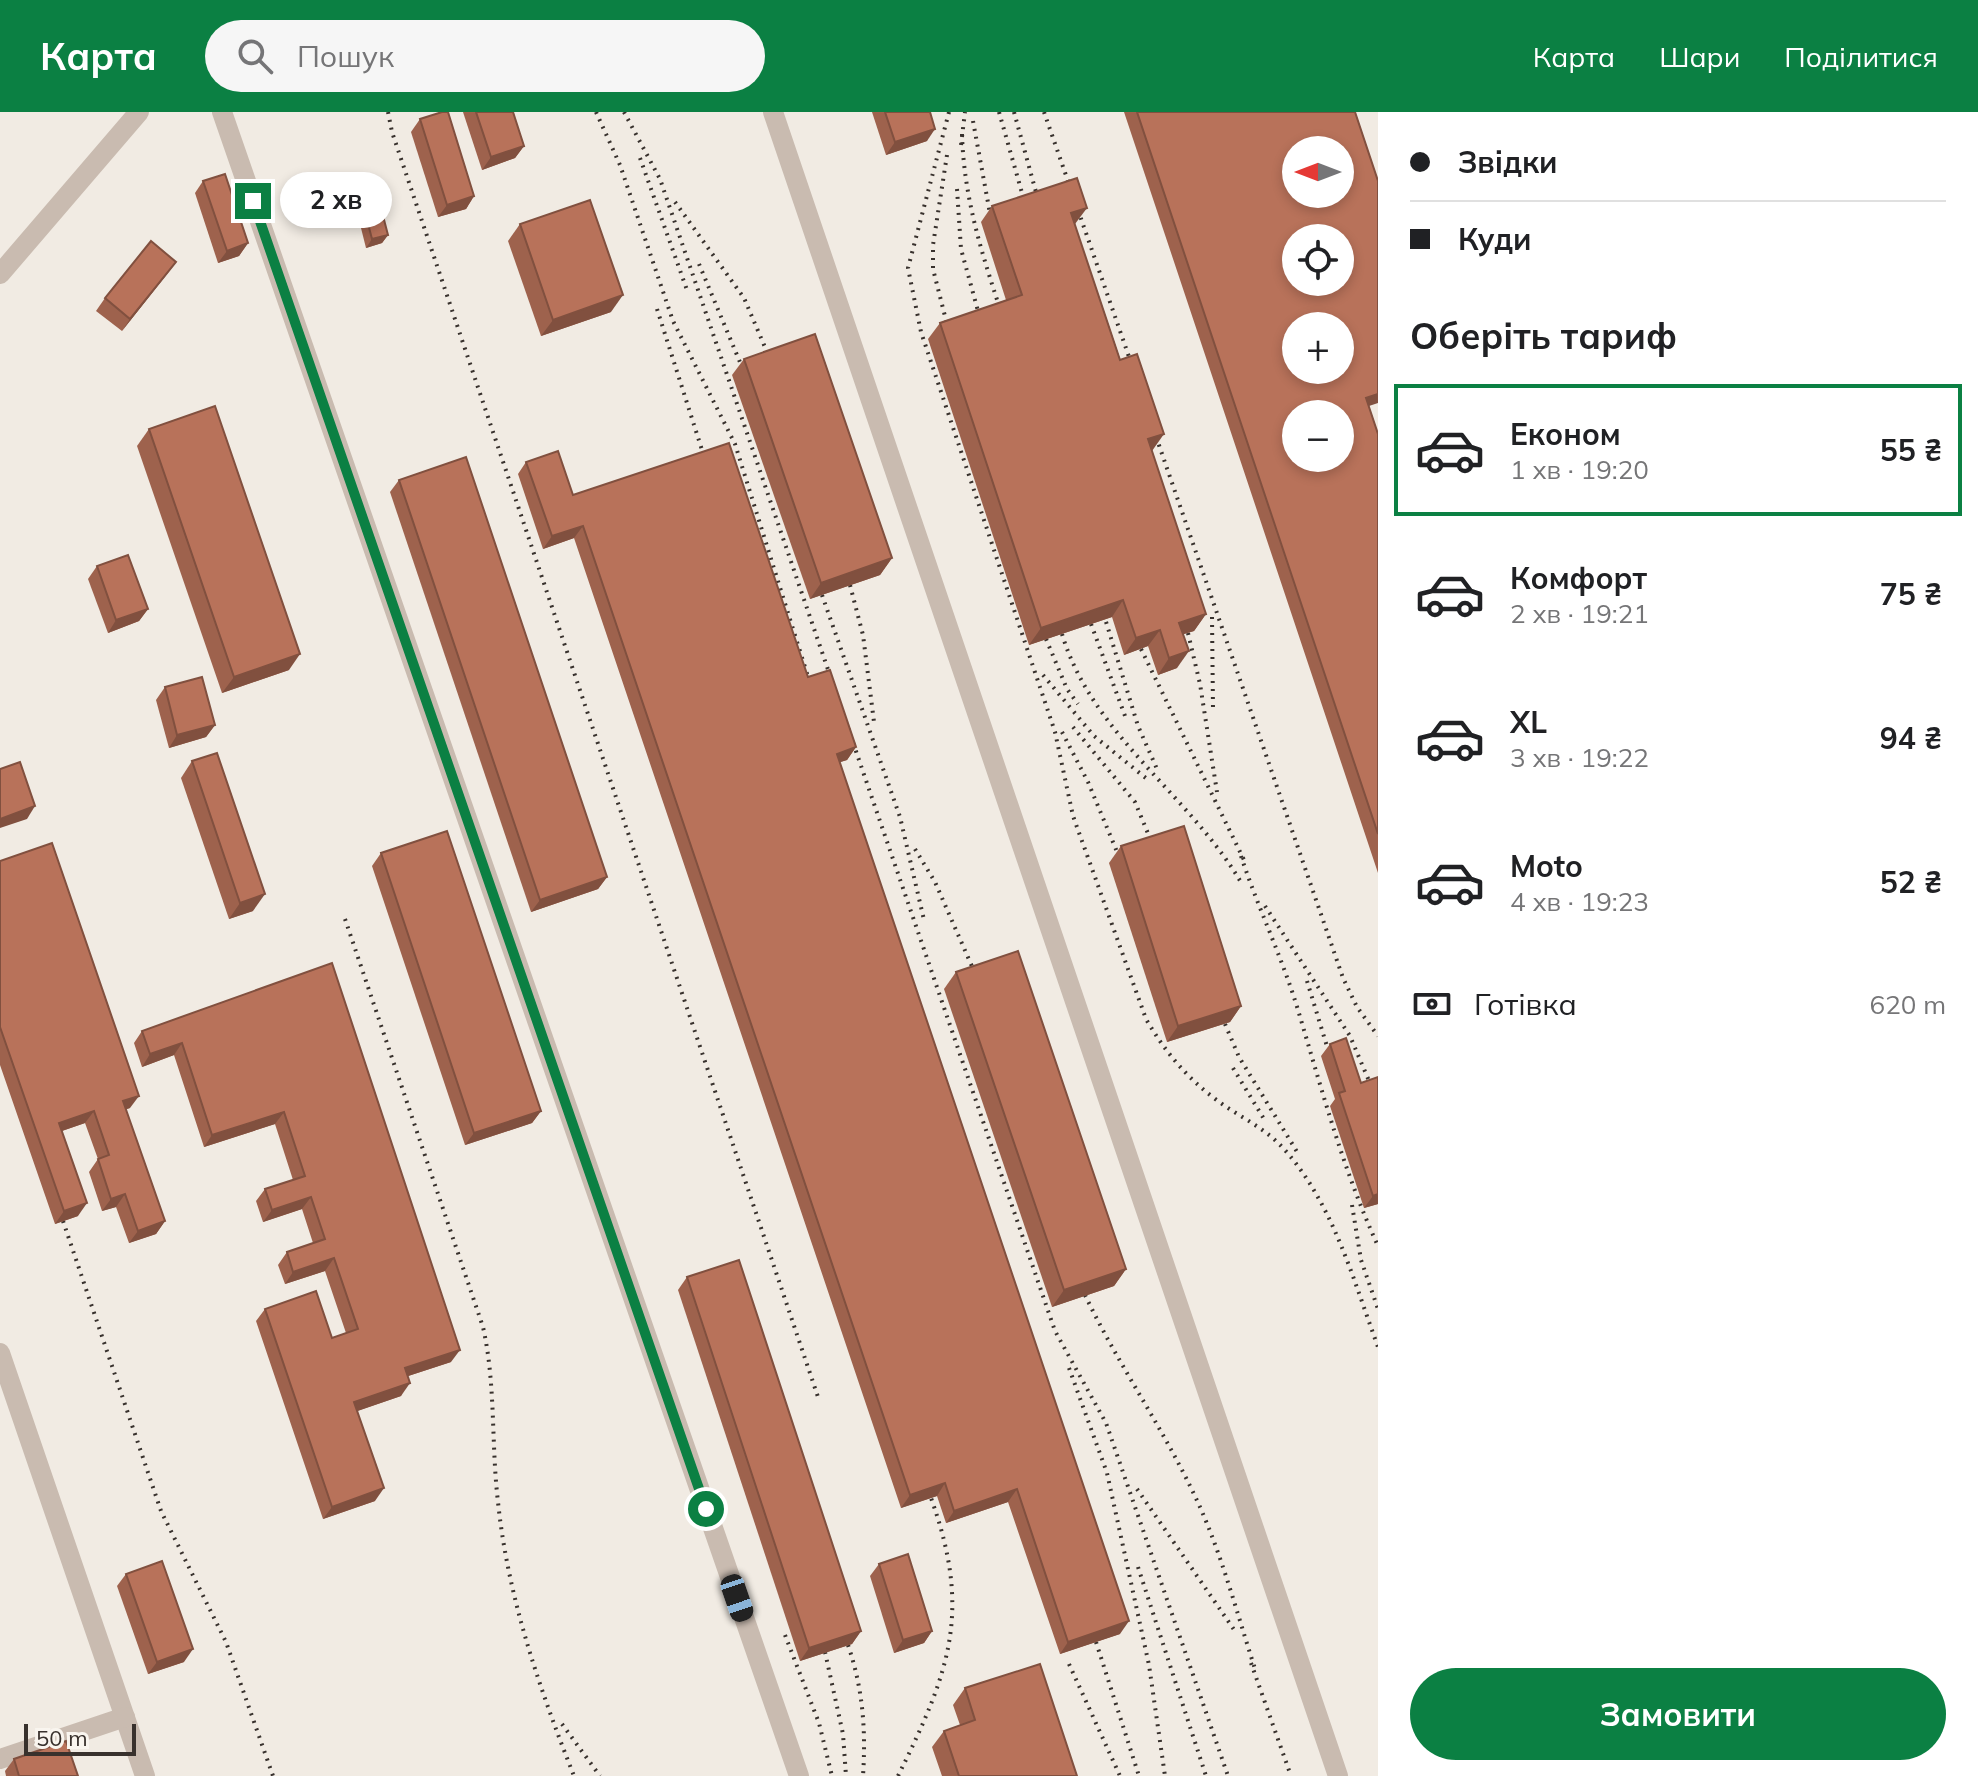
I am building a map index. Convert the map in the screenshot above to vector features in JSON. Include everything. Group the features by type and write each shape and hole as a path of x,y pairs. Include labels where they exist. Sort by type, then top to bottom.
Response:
{"lane":[{"path":"0,274 139,112"},
{"path":"222,112 799,1776"},
{"path":"773,112 1338,1776"},
{"path":"0,1353 145,1776"},
{"path":"0,1759 125,1717"}],"building":[{"path":"448,112 474,196 447,205 420,119"},
{"path":"476,112 513,112 524,146 491,157"},
{"path":"885,112 930,112 935,129 895,142"},
{"path":"1137,112 1355,112 1378,181 1378,394 1366,398 1378,434 1378,834"},
{"path":"225,174 248,243 227,251 203,181"},
{"path":"1077,178 1087,208 1071,213 1120,360 1137,354 1164,434 1148,439 1206,614 1179,623 1189,651 1169,658 1160,630 1136,638 1123,600 1041,628 940,323 1022,295 992,206"},
{"path":"590,200 623,295 553,320 520,224"},
{"path":"382,212 388,235 372,239 366,216"},
{"path":"151,241 176,262 130,319 105,298"},
{"path":"815,334 892,558 821,583 744,359"},
{"path":"215,406 300,654 234,677 149,429"},
{"path":"729,443 808,677 830,670 856,747 837,754 1129,1621 1068,1642 1017,1489 954,1511 945,1483 910,1495 583,526 552,536 526,462 558,451 573,495"},
{"path":"466,457 607,877 540,900 399,480"},
{"path":"128,555 148,609 116,620 97,566"},
{"path":"202,677 215,725 177,735 165,687"},
{"path":"217,753 265,894 240,903 192,761"},
{"path":"20,762 35,806 0,819 0,769"},
{"path":"1184,826 1241,1006 1178,1026 1121,846"},
{"path":"447,831 541,1111 474,1133 381,853"},
{"path":"52,843 139,1096 123,1101 165,1221 138,1231 125,1194 111,1199 98,1159 109,1155 94,1111 59,1123 87,1203 64,1211 0,1027 0,861"},
{"path":"1018,951 1126,1269 1064,1290 956,972"},
{"path":"332,963 460,1350 405,1368 410,1383 354,1402 384,1488 332,1507 265,1309 316,1291 332,1338 358,1329 334,1258 293,1272 287,1252 325,1239 311,1197 272,1210 265,1189 305,1176 284,1112 212,1135 182,1043 150,1054 142,1031"},
{"path":"1346,1038 1361,1083 1378,1077 1378,1194 1373,1196 1339,1093 1345,1091 1330,1044"},
{"path":"739,1260 861,1631 809,1648 687,1277"},
{"path":"908,1554 932,1631 903,1640 879,1564"},
{"path":"162,1561 193,1649 157,1662 126,1574"},
{"path":"1040,1664 1077,1776 959,1776 944,1731 975,1720 965,1688"},
{"path":"66,1741 78,1776 19,1776 14,1759"}],"railway":[{"path":"388,112 392,132 819,1400"},
{"path":"596,112 620,165 673,321 735,444 809,680"},
{"path":"624,112 660,179 835,690"},
{"path":"949,112 908,268 921,332 1055,732 1073,816 1146,1019 1184,1072 1203,1090 1275,1140 1300,1170 1340,1243 1378,1347"},
{"path":"961,145 965,112"},
{"path":"999,112 1026,207"},
{"path":"1014,112 1039,203"},
{"path":"1044,112 1136,377"},
{"path":"973,121 991,219"},
{"path":"962,134 971,207 1005,324"},
{"path":"947,155 933,245 933,269 949,332"},
{"path":"640,158 687,290"},
{"path":"957,189 961,249 981,322"},
{"path":"675,202 744,298 770,359"},
{"path":"699,264 742,367"},
{"path":"657,309 702,450"},
{"path":"1151,422 1343,978 1357,1007 1378,1036"},
{"path":"850,585 863,635 874,722"},
{"path":"822,595 900,817 924,920"},
{"path":"1099,599 1138,726 1157,769"},
{"path":"1212,617 1213,709"},
{"path":"1091,624 1125,716"},
{"path":"1188,633 1200,684 1217,792"},
{"path":"1062,634 1076,670 1095,703 1118,734 1221,852 1242,884"},
{"path":"1046,639 1067,689 1078,704"},
{"path":"1141,649 1246,864"},
{"path":"1043,675 1094,736 1147,779"},
{"path":"1073,727 1135,802 1154,848"},
{"path":"848,728 1055,1331 1106,1423 1228,1776"},
{"path":"1062,732 1088,782 1120,859"},
{"path":"915,849 935,882 974,971"},
{"path":"1241,856 1292,990 1344,1159 1378,1246"},
{"path":"1265,906 1350,1036 1372,1088"},
{"path":"345,919 483,1327 490,1371 498,1502 509,1573 537,1676 574,1776"},
{"path":"1307,981 1329,1053"},
{"path":"1225,1024 1239,1057 1299,1155"},
{"path":"1233,1068 1264,1119"},
{"path":"1352,1205 1361,1260 1378,1309"},
{"path":"63,1221 161,1511 226,1642 273,1776"},
{"path":"1085,1295 1179,1464 1201,1510 1256,1672"},
{"path":"1069,1368 1107,1473 1149,1665 1165,1776"},
{"path":"1137,1489 1235,1631"},
{"path":"898,1776 931,1704 949,1640 952,1608 950,1575 931,1498"},
{"path":"1138,1567 1206,1776"},
{"path":"785,1635 819,1723 832,1776"},
{"path":"1096,1642 1139,1776"},
{"path":"848,1645 862,1710 863,1776"},
{"path":"825,1652 843,1734 846,1776"},
{"path":"1251,1663 1291,1776"},
{"path":"1069,1664 1120,1776"},
{"path":"562,1724 600,1776"}],"route":[{"path":"253,201 706,1509"}]}
